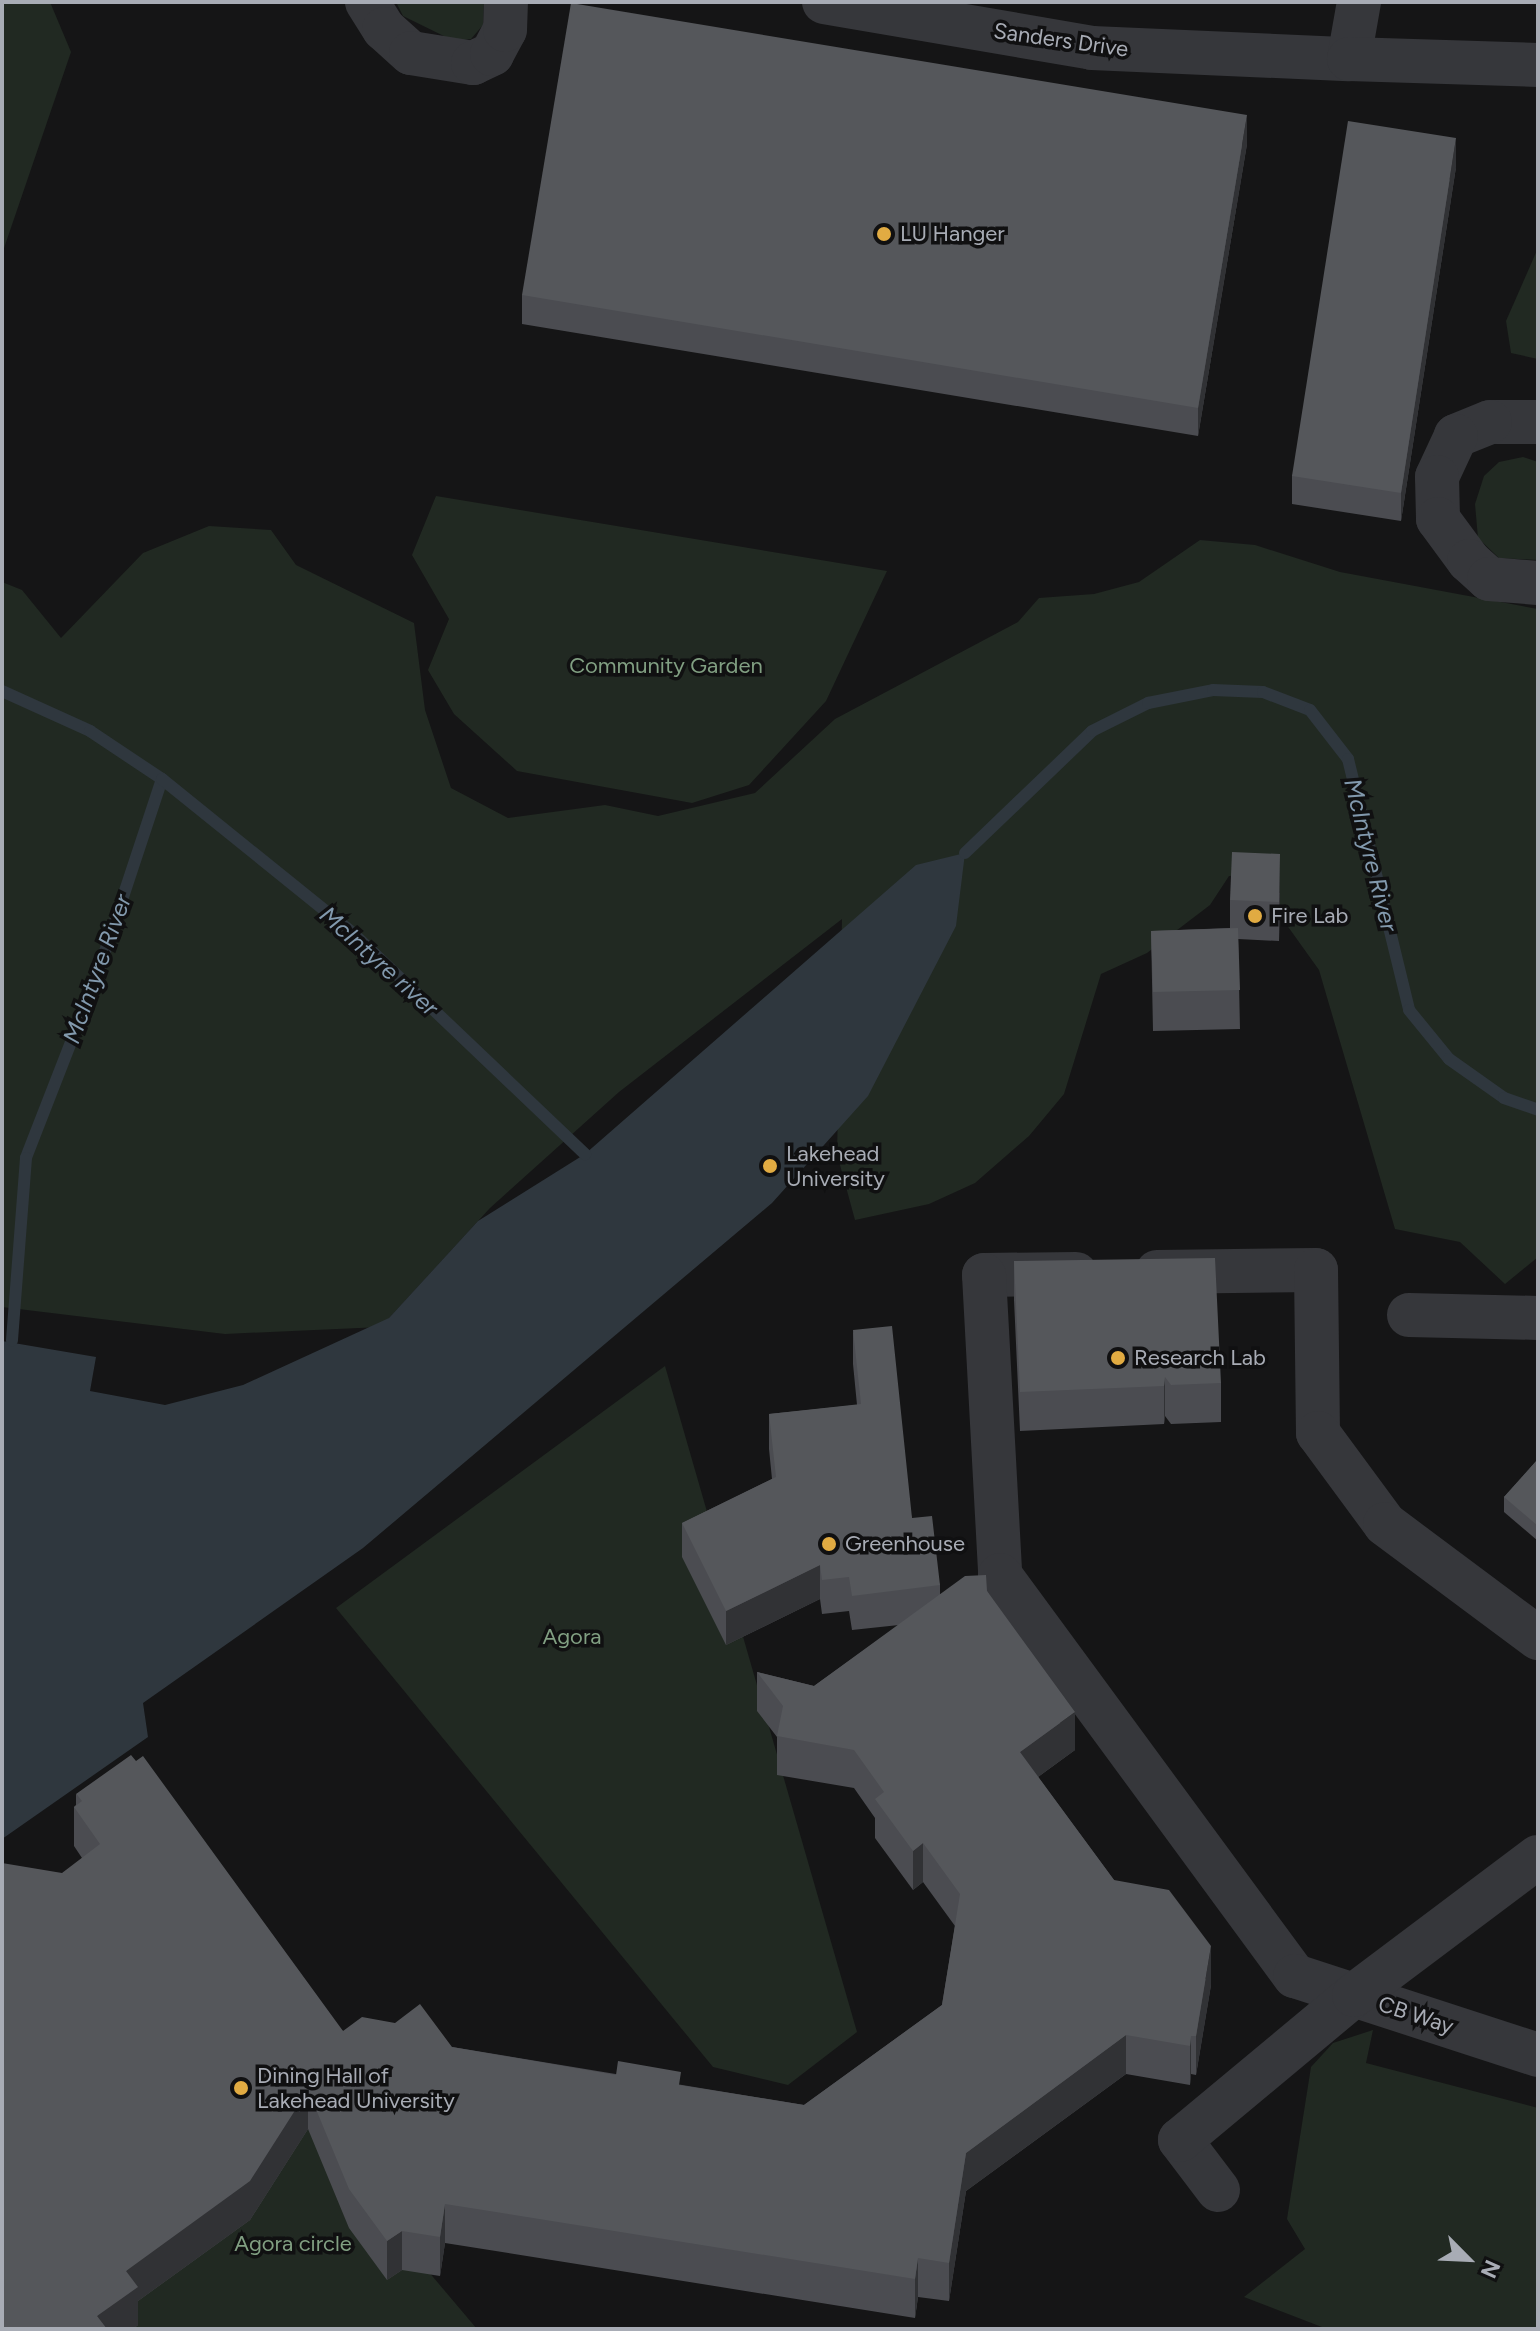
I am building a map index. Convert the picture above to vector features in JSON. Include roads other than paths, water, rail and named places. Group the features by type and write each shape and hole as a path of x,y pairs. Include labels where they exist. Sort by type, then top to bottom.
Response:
{"lane":[{"path":"367,2 384,29 411,53 473,63 492,54 505,30 506,2"},
{"name":"Sanders Drive","path":"824,2 1092,48 1538,65"},
{"path":"1349,59 1359,2"},
{"path":"1538,422 1490,422 1456,436 1437,477 1438,519 1469,561 1489,579 1538,583"},
{"name":"CB Way","path":"1538,1638 1385,1524 1318,1433 1316,1270 984,1275 1000,1575 1295,1976 1538,2055"},
{"path":"1409,1315 1538,1318"},
{"path":"1218,2190 1180,2140 1354,1995 1538,1857"}],"waterway":[{"name":"McIntyre River","path":"965,853 1092,731 1148,703 1213,690 1263,692 1310,710 1348,759 1409,1010 1449,1059 1504,1098 1538,1110"},
{"name":"McIntyre River","path":"2,691 90,731 162,779 96,978 26,1158 12,1340"},
{"name":"McIntyre river","path":"162,779 355,935 585,1154"}],"place":[{"name":"LU Hanger","path":"884,234"},
{"name":"Fire Lab","path":"1255,916"},
{"name":"Lakehead University","path":"770,1166"},
{"name":"Research Lab","path":"1118,1358"},
{"name":"Greenhouse","path":"829,1544"},
{"name":"Dining Hall of Lakehead University","path":"241,2088"}],"park label":[{"name":"Community Garden","path":"666,666"},
{"name":"Agora","path":"572,1637"},
{"name":"Agora circle","path":"293,2244"}]}
